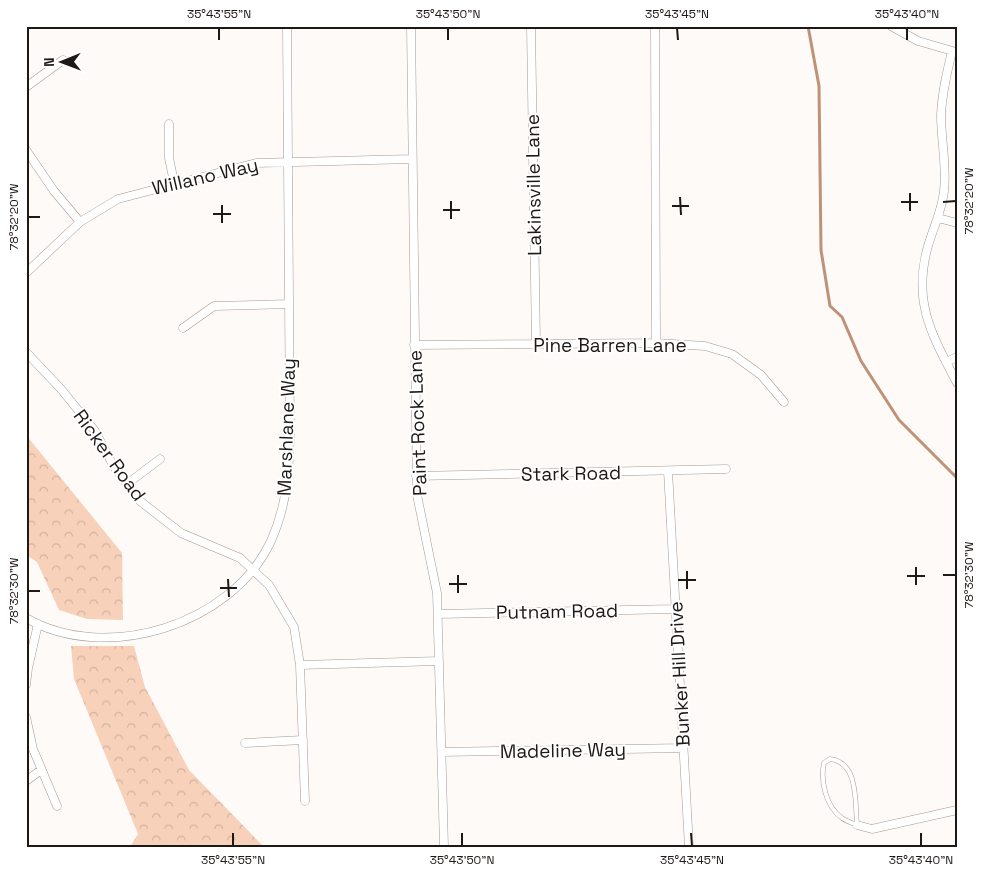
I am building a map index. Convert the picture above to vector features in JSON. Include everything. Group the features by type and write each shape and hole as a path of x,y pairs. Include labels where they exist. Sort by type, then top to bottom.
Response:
{"street":[{"name":"Marshlane Way","path":"26,618 38,624 96,638 153,633 186,620 212,606 254,569 270,542 283,510 288,485 287,26"},
{"name":"Paint Rock Lane","path":"410,26 416,476 417,495 431,558 438,614 444,847"},
{"name":"Lakinsville Lane","path":"531,26 536,344"},
{"path":"655,26 656,343"},
{"path":"891,26 918,41 954,52 942,96 941,116 945,176 938,218 924,262 921,293 928,325 957,383"},
{"path":"26,87 63,60"},
{"path":"169,124 168,158 174,182"},
{"path":"26,150 54,191 80,222"},
{"name":"Willano Way","path":"26,272 80,222 118,199 174,182 256,162 412,159"},
{"path":"938,218 957,223"},
{"path":"182,328 214,306 289,304"},
{"name":"Pine Barren Lane","path":"414,345 656,343 706,346 732,354 761,375 784,402"},
{"name":"Ricker Road","path":"26,352 61,389 95,431 114,467 140,501 181,533 240,558 269,585 294,627 300,665 305,800"},
{"path":"946,362 957,357"},
{"path":"127,484 160,459"},
{"name":"Stark Road","path":"416,476 668,472 726,469"},
{"name":"Bunker Hill Drive","path":"668,472 689,847"},
{"name":"Putnam Road","path":"438,614 675,609"},
{"path":"26,685 38,624"},
{"path":"300,665 439,661"},
{"path":"26,717 33,748 57,806"},
{"path":"245,742 303,740"},
{"name":"Madeline Way","path":"442,752 683,748"},
{"path":"26,781 41,770"},
{"path":"857,825 872,829 957,810"}],"lane":[{"path":"830,759 844,763 850,772 857,825 841,818 824,789 822,774 824,763 830,759"}],"green space":[{"path":"26,435 122,553 123,620 87,619 59,610 37,562 26,555"},
{"path":"71,646 134,646 145,687 189,770 264,847 130,847 138,834 74,679"}],"waterway":[{"path":"808,26 819,86 821,250 830,306 842,317 861,361 899,420 957,478"}]}
